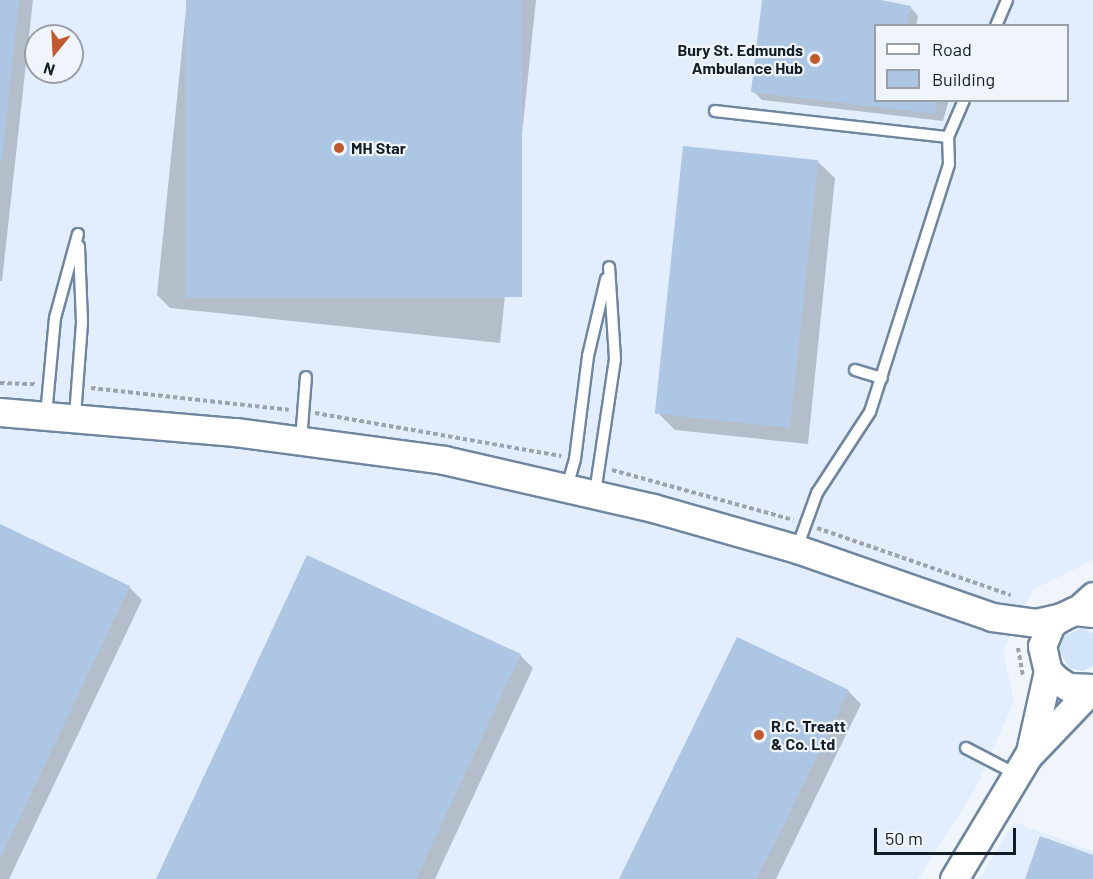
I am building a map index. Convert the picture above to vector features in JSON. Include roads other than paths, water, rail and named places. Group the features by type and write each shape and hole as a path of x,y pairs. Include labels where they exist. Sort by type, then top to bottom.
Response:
{"street":[{"path":"0,412 75,416 301,440 444,460 595,493 797,549 992,617 1019,633 1038,669 1068,687 1093,688"},
{"path":"992,617 1036,623 1080,609"},
{"path":"1023,765 1045,635 1080,609"},
{"path":"954,879 1023,765 1093,688"}],"lane":[{"path":"997,24 1007,0"},
{"path":"797,549 817,493 870,412 949,164 948,137 963,102"},
{"path":"715,111 948,137"},
{"path":"46,415 55,318 78,234 82,322 75,416"},
{"path":"567,486 575,459 588,356 609,267 615,359 595,493"},
{"path":"855,370 882,378"},
{"path":"301,440 306,377"},
{"path":"966,748 1023,765"}],"place":[{"name":"Bury St. Edmunds Ambulance Hub","path":"815,59"},
{"name":"MH Star","path":"339,148"},
{"name":"R.C. Treatt & Co. Ltd","path":"759,735"}]}
